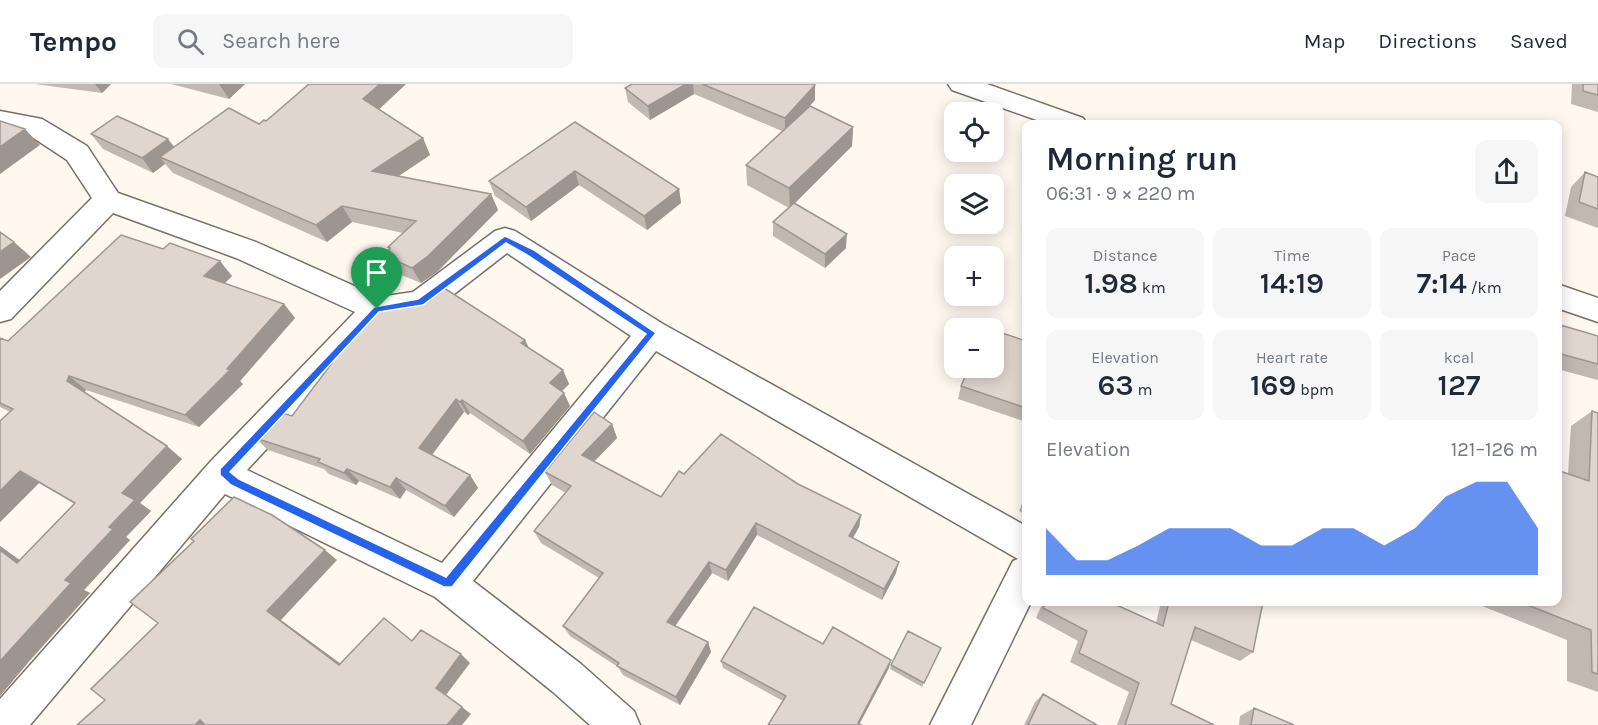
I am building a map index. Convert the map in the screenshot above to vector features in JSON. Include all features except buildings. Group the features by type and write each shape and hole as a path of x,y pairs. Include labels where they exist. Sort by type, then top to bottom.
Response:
{"street":[{"path":"960,84 1063,120"},
{"path":"0,120 33,125 77,153 108,200 246,250 377,309 420,303 505,239 531,253 652,333 1022,543"},
{"path":"0,310 108,200"},
{"path":"1562,298 1598,310"},
{"path":"4,725 223,472 377,309"},
{"path":"448,584 652,333"},
{"path":"223,472 235,482 448,584 567,678 620,725"},
{"path":"950,725 1022,581"}],"route":[{"path":"505,239 531,253 652,333 448,584 235,482 223,472 377,309 420,303 505,239"}]}
